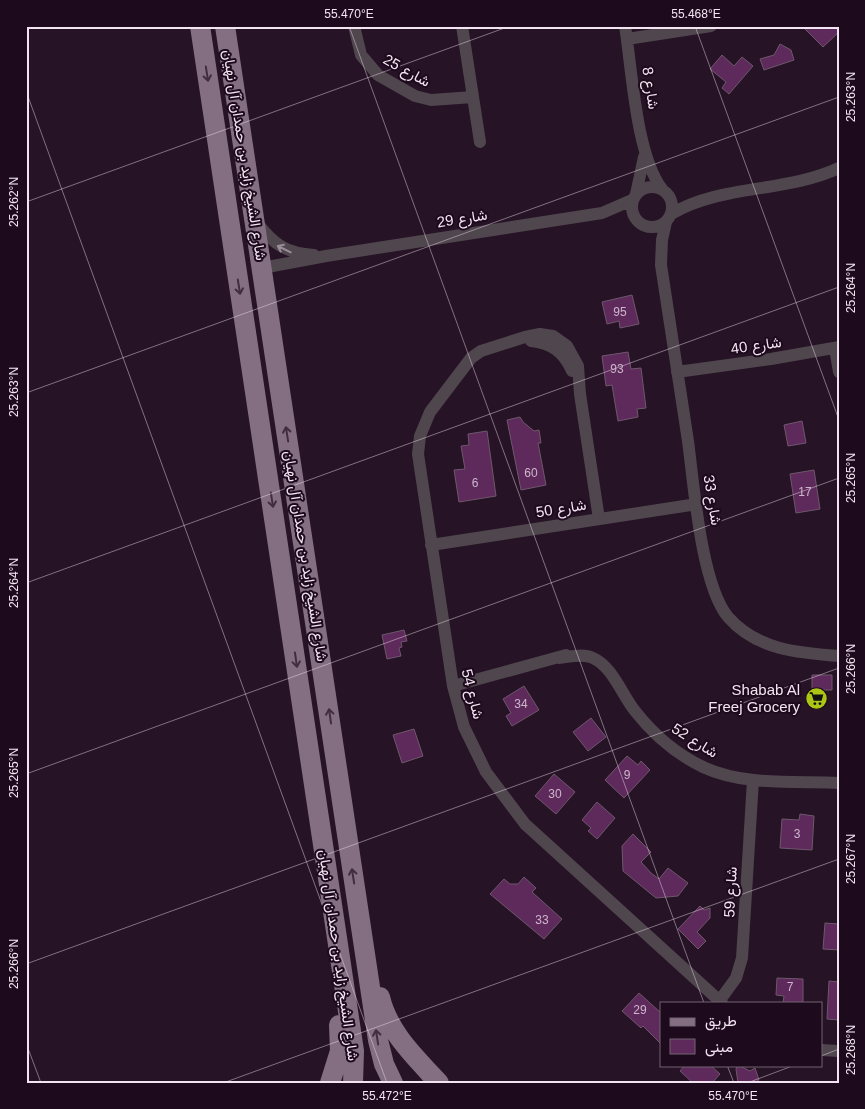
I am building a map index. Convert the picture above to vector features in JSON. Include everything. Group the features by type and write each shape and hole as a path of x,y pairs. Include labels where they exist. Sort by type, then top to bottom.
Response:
{"main road":[{"name":"شارع الشيخ زايد بن حمدان آل نهيان","path":"200,26 354,1051 354,1083"},
{"name":"شارع الشيخ زايد بن حمدان آل نهيان","path":"226,26 380,1052 394,1083"},
{"path":"228,209 238,229 245,262 262,268"},
{"path":"364,948 374,959 382,1002 393,1029 439,1083"},
{"path":"330,1083 340,1051 336,980 341,966"}],"street":[{"name":"شارع 25","path":"354,26 361,55 378,75 408,92 430,100 440,101 473,96"},
{"path":"462,26 480,142"},
{"path":"626,33 711,26"},
{"name":"شارع 8","path":"626,33 644,155 643,172 634,197"},
{"name":"شارع 8","path":"644,155 653,176 664,190"},
{"path":"706,198 668,218 656,227 641,223 632,210 634,197 646,187 664,190 680,196 706,198 794,183 839,168"},
{"path":"664,190 672,203 668,218"},
{"name":"شارع 29","path":"262,268 602,212 634,197"},
{"name":"شارع 29","path":"602,212 641,223"},
{"name":"شارع 33","path":"668,218 662,240 661,265 709,578 717,600 728,617 754,638 776,648 800,654 839,656"},
{"name":"شارع 29","path":"254,219 268,237 282,248 295,254 326,256"},
{"name":"شارع 33","path":"641,223 661,265"},
{"name":"شارع 54","path":"599,519 580,394 570,365 558,350 542,342 519,339 482,351 471,358 426,419 420,436 418,454 453,686 464,727 475,751 498,789 525,824 721,1002"},
{"path":"837,348 839,372"},
{"name":"شارع 40","path":"678,372 771,360 837,348"},
{"name":"شارع 50","path":"431,544 697,504"},
{"name":"شارع 52","path":"453,686 559,658 581,656 593,658 604,666 654,732 682,755 715,772 753,780 839,783"},
{"name":"شارع 59","path":"721,1002 736,978 742,958 753,780"},
{"path":"822,1050 839,1050"}],"building":[{"path":"802,26 839,26 839,32 823,47"},
{"path":"780,44 791,50 794,60 764,70 760,59 774,55"},
{"path":"722,55 734,66 742,57 753,66 729,94 722,88 726,82 710,69"},
{"path":"632,295 639,324 620,328 619,321 607,324 602,302"},
{"path":"628,352 631,369 641,368 646,408 637,409 638,417 618,421 612,385 606,386 602,356"},
{"path":"520,417 534,431 539,430 541,443 538,443 546,485 521,490 507,420"},
{"path":"802,421 806,443 788,446 784,425"},
{"path":"487,431 496,496 459,502 454,470 465,469 461,446 469,445 468,434"},
{"path":"814,470 820,509 796,513 790,474"},
{"path":"404,630 407,641 401,642 402,647 399,648 401,656 387,659 382,635"},
{"name":"Shabab Al Freej Grocery","path":"812,675 832,675 832,690 821,690 820,707 812,707"},
{"path":"524,686 539,710 512,726 506,716 511,713 503,699"},
{"path":"591,718 606,737 588,751 573,732"},
{"path":"414,729 423,756 402,763 393,735"},
{"path":"627,756 638,765 641,761 650,770 624,798 605,780"},
{"path":"554,774 575,792 556,814 535,796"},
{"path":"597,802 615,818 597,839 588,831 591,828 582,820"},
{"path":"800,814 814,816 812,850 780,848 782,819 799,820"},
{"path":"633,834 651,852 641,862 651,873 659,879 668,868 688,883 678,896 656,898 623,871 622,846"},
{"path":"524,877 536,888 532,892 562,919 544,939 490,894 504,879 510,884 518,884"},
{"path":"700,906 704,910 710,908 710,918 697,932 706,941 698,949 678,929"},
{"path":"825,923 839,924 839,950 823,949"},
{"path":"777,978 803,979 803,1002 783,1002 784,996 776,995"},
{"path":"829,981 839,982 839,1020 827,1019"},
{"path":"639,993 660,1012 660,1043 643,1026 641,1028 622,1011"},
{"path":"684,1066 711,1066 720,1074 712,1083 693,1083 680,1071"},
{"path":"738,1066 750,1071 755,1068 759,1080 755,1083 738,1083 736,1069"}],"place":[{"name":"Shabab Al Freej Grocery","path":"816,698"}]}
